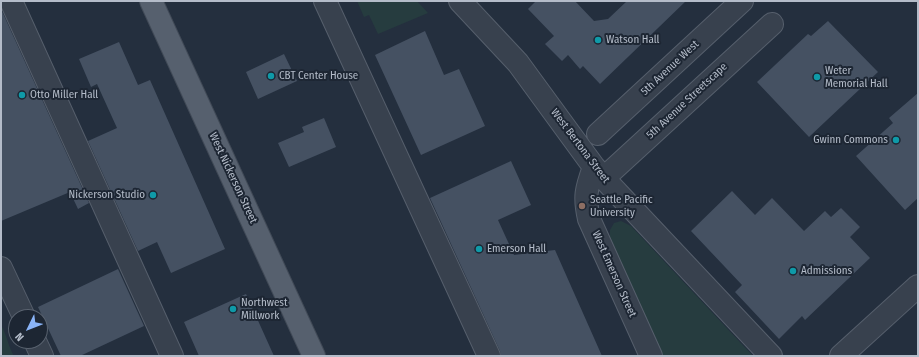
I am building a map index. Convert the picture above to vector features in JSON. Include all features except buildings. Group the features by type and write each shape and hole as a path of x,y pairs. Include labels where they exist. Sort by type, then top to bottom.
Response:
{"main road":[{"name":"West Nickerson Street","path":"151,1 314,356"}],"street":[{"path":"11,1 172,356"},
{"path":"326,1 488,356"},
{"name":"West Bertona Street","path":"460,1 518,63 599,173 771,356"},
{"name":"5th Avenue West","path":"598,134 742,1"},
{"name":"5th Avenue Streetscape","path":"599,173 772,24"},
{"name":"West Emerson Street","path":"599,173 587,187 586,203 589,220 651,356"},
{"path":"1,268 20,309"},
{"path":"841,356 918,286"}],"green space":[{"path":"357,1 417,1 428,13 378,34 369,15 364,17"},
{"path":"621,221 631,226 753,356 663,356 610,239 610,230 614,223"},
{"path":"1,325 8,342 8,349 10,349 14,356 1,356"}],"place":[{"name":"Watson Hall","path":"598,40"},
{"name":"CBT Center House","path":"271,76"},
{"name":"Weter Memorial Hall","path":"817,77"},
{"name":"Otto Miller Hall","path":"22,95"},
{"name":"Gwinn Commons","path":"896,140"},
{"name":"Nickerson Studio","path":"153,195"},
{"name":"Seattle Pacific University","path":"582,206"},
{"name":"Emerson Hall","path":"479,249"},
{"name":"Admissions","path":"793,271"},
{"name":"Northwest Millwork","path":"233,309"}]}
